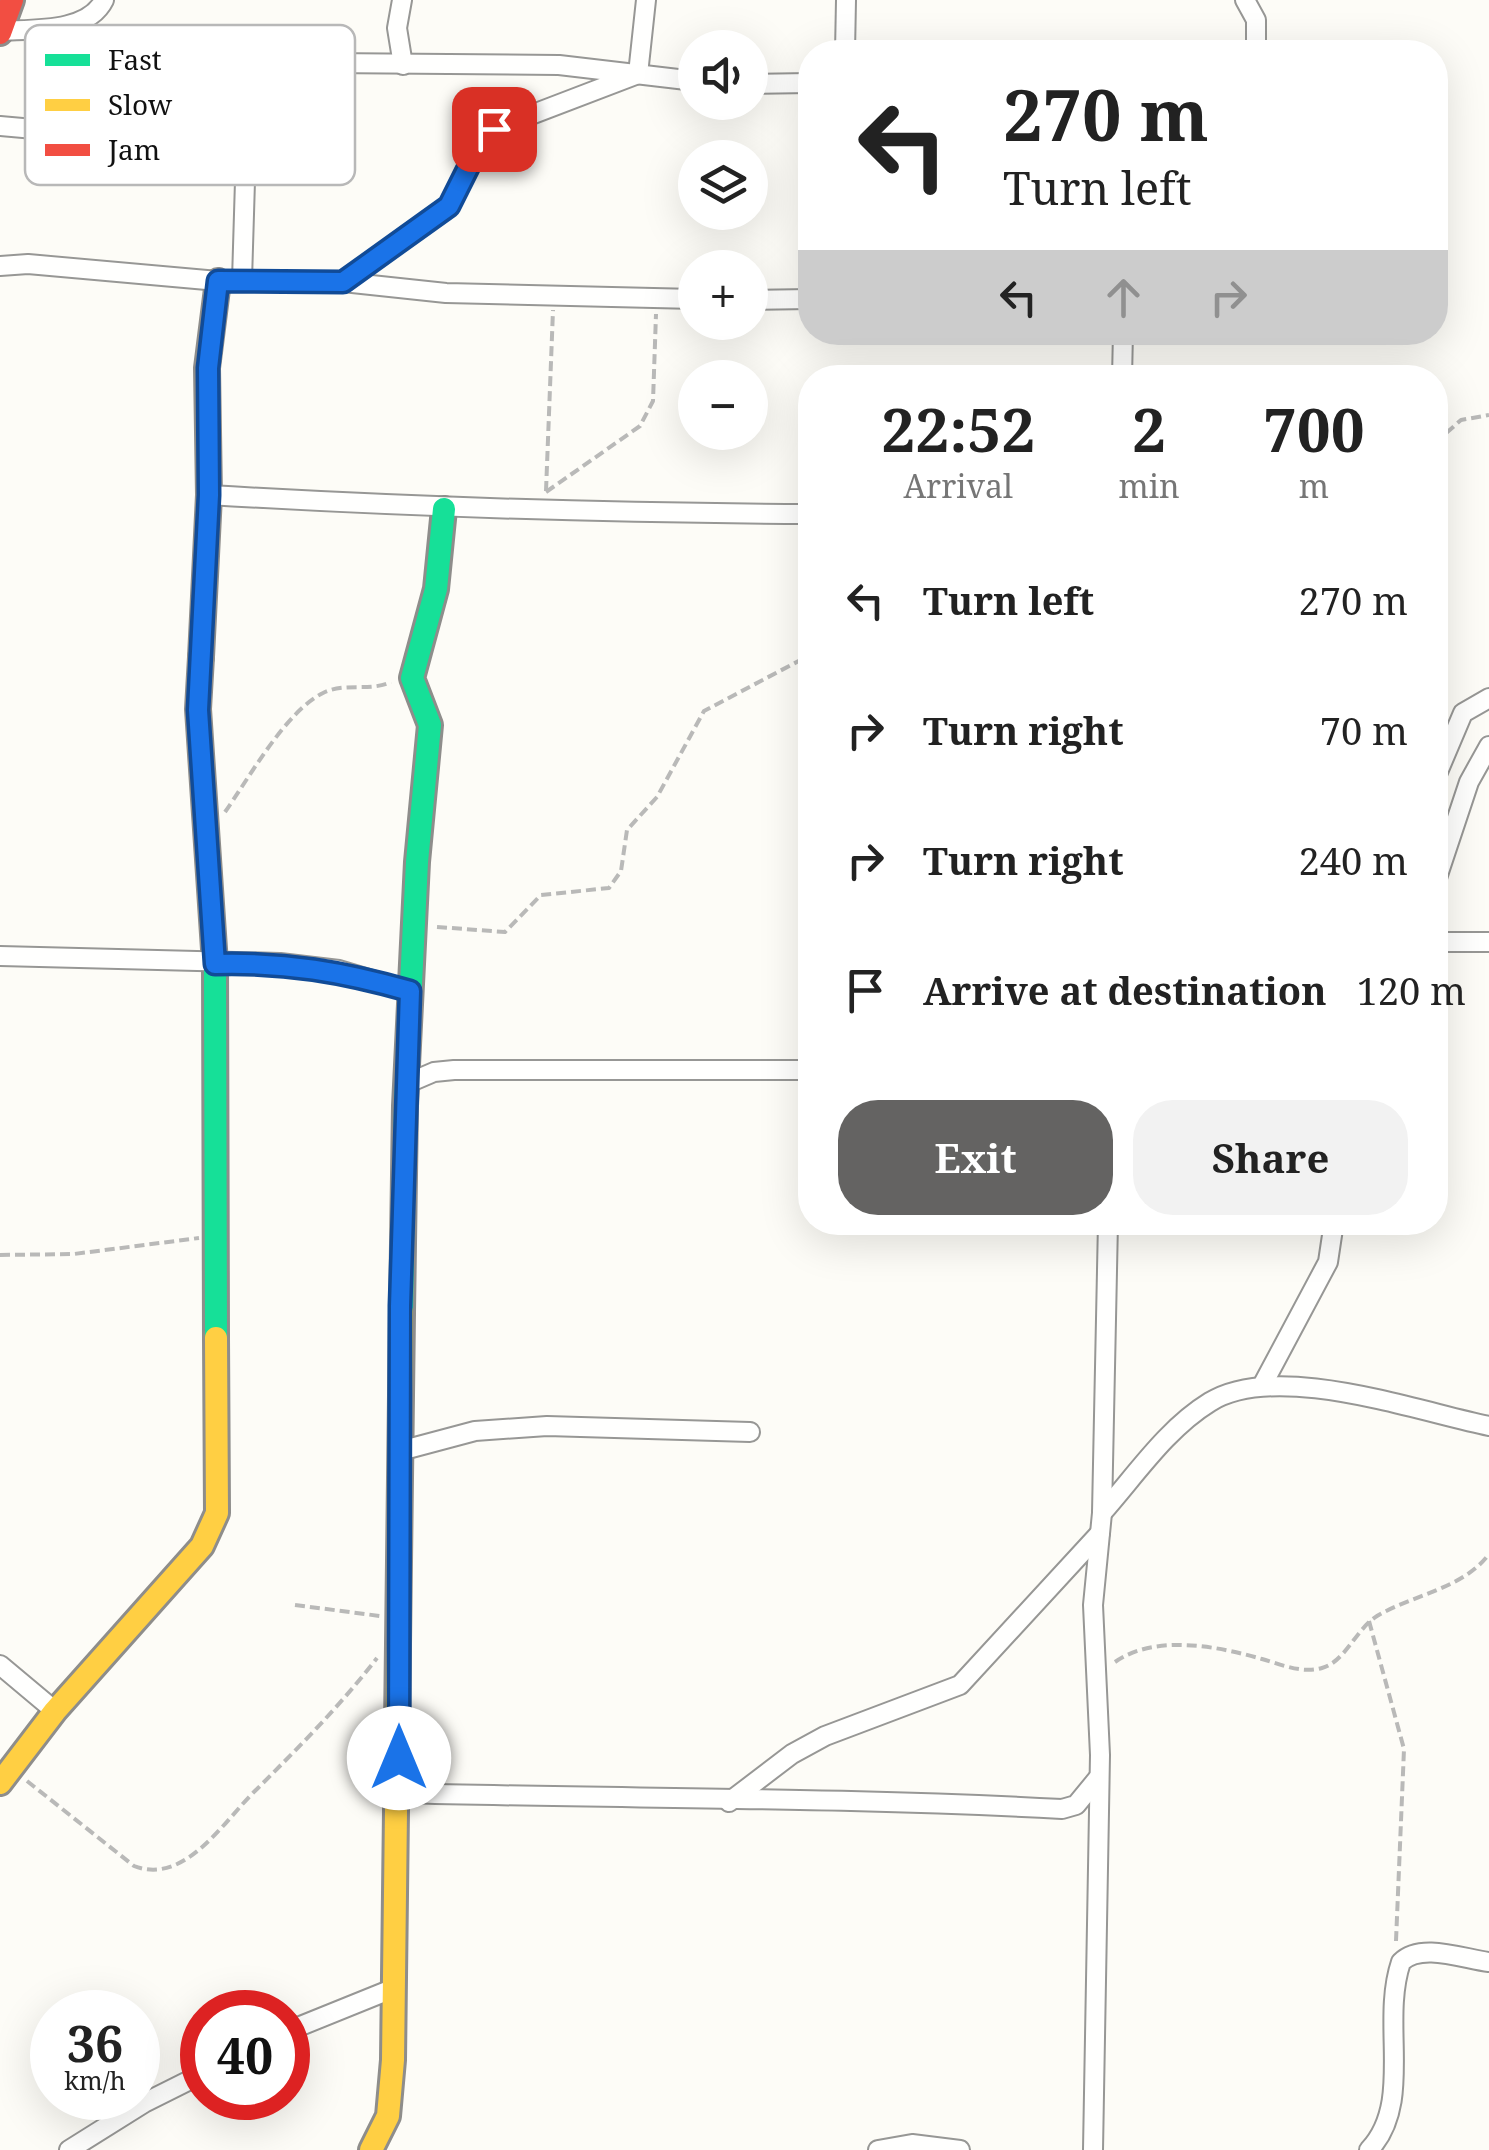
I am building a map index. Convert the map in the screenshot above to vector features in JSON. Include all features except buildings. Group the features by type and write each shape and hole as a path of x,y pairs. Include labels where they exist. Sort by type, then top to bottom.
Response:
{"street":[{"path":"12,0 0,32 25,28"},
{"path":"48,25 82,20 94,14 104,0"},
{"path":"402,0 397,28 403,65"},
{"path":"638,74 646,0"},
{"path":"845,40 846,0"},
{"path":"1244,0 1256,20 1256,40"},
{"path":"355,64 559,66 678,79"},
{"path":"343,282 449,206 482,140 494,129 638,74"},
{"path":"768,84 798,83"},
{"path":"0,126 25,128"},
{"path":"242,280 245,185"},
{"path":"0,266 28,264 218,281 343,282 446,294 678,298"},
{"path":"6,1775 55,1711 166,1590 213,1529 218,1491 213,1238 215,964 198,710 209,495 208,355 218,281"},
{"path":"768,300 798,299"},
{"path":"209,495 444,509 514,506 798,514"},
{"path":"372,2150 388,2116 391,2091 399,1793 406,1084 417,927 417,862 430,725 412,678 436,589 444,509"},
{"path":"1448,749 1463,714 1489,698"},
{"path":"1448,845 1469,782 1489,746"},
{"path":"1448,942 1489,942"},
{"path":"0,956 125,956 215,964 280,963 338,970 410,991"},
{"path":"408,1047 434,1072"},
{"path":"406,1084 434,1072 798,1070"},
{"path":"1093,2150 1092,1976 1100,1776 1093,1605 1102,1513 1108,1235"},
{"path":"1263,1384 1328,1262 1332,1235"},
{"path":"1102,1513 1176,1428 1212,1400 1263,1384 1328,1392 1489,1426"},
{"path":"400,1451 475,1431 547,1426 750,1432"},
{"path":"728,1802 792,1754 825,1736 960,1684 977,1671 1100,1533"},
{"path":"0,1665 55,1711"},
{"path":"399,1793 728,1802 878,1800 1062,1809 1076,1805 1100,1776"},
{"path":"1370,2150 1384,2134 1391,2116 1390,2018 1402,1962 1414,1953 1489,1962"},
{"path":"310,2022 392,1989"},
{"path":"69,2150 180,2085"},
{"path":"878,2150 912,2144 960,2150"}],"path":[{"path":"546,492 554,296"},
{"path":"514,506 546,492 631,436 650,409 656,297"},
{"path":"1448,432 1461,420 1489,415"},
{"path":"417,927 506,932 541,895 609,888 621,871 627,830 657,798 704,711 798,661"},
{"path":"204,840 285,728 316,697 338,688 382,686 395,680"},
{"path":"0,1255 74,1254 147,1241 213,1238"},
{"path":"1094,1686 1111,1665 1132,1650 1158,1645 1231,1652 1294,1669 1321,1668 1334,1662 1369,1621 1442,1589 1488,1558"},
{"path":"295,1606 400,1619"},
{"path":"1369,1621 1404,1749 1396,1948"},
{"path":"6,1775 134,1866 156,1870 209,1842 254,1791 309,1741 377,1657"}],"traffic: fast":[{"path":"402,1312 405,1106 417,862 430,725 412,678 436,589 444,509"},
{"path":"201,657 198,709 215,964 216,1338"}],"traffic: slow":[{"path":"201,657 209,495 207,368 218,281"},
{"path":"371,2150 388,2116 393,2060 402,1312"},
{"path":"0,1783 55,1711 202,1546 217,1513 216,1338"}],"traffic: jam":[{"path":"0,33 12,0"}],"route":[{"path":"399,1758 400,1306 410,991 338,970 280,963 215,964 201,812 198,710 209,495 209,342 218,281 343,282 449,206 482,140 494,129"}]}
